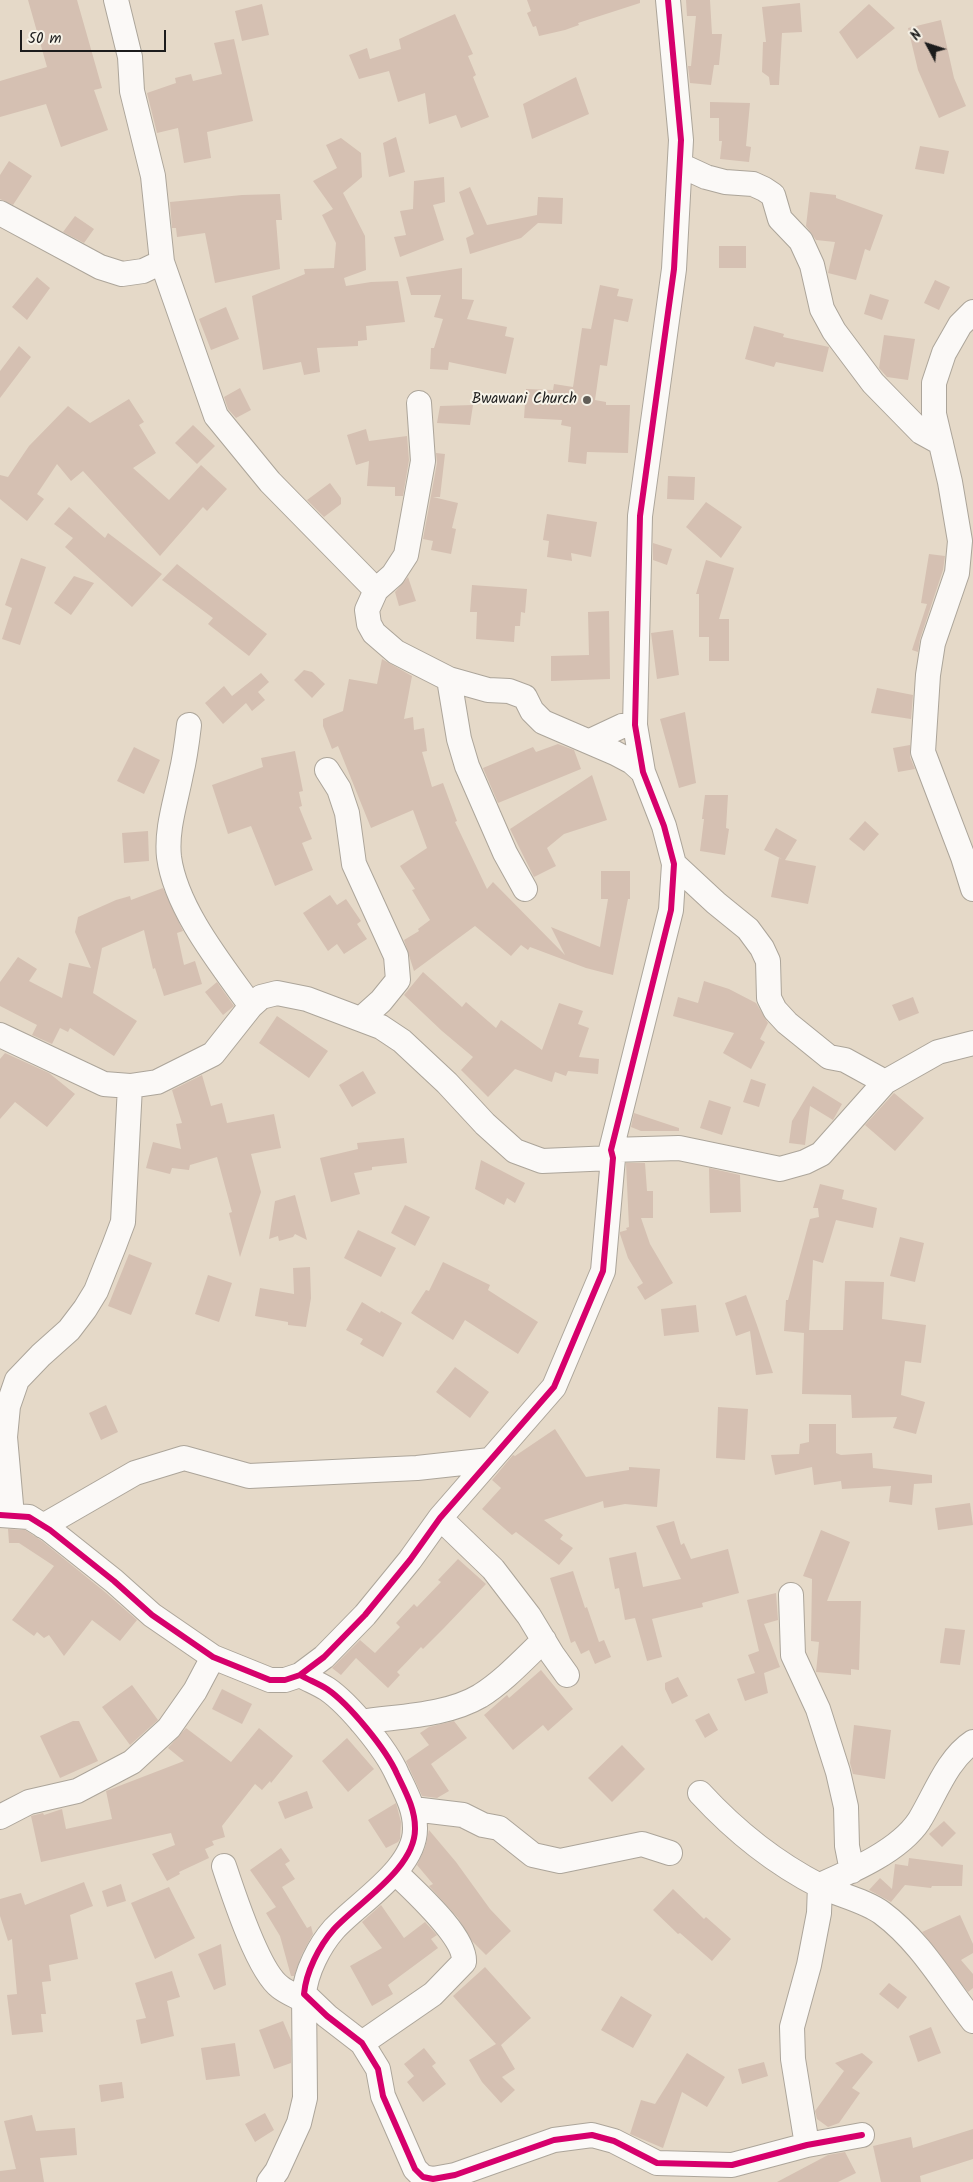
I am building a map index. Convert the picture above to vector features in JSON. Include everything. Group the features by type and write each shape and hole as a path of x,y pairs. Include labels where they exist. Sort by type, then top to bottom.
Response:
{"street":[{"path":"116,0 130,56 132,91 153,176 162,262 216,416 270,482 376,590"},
{"path":"130,1086 123,1222 96,1291 85,1309 69,1330 41,1355 18,1380 8,1406 5,1437 6,1515 29,1517 43,1526 114,1581 152,1615 213,1657 270,1680 286,1680 300,1675 324,1657 365,1615 410,1560 440,1518 554,1387 602,1271 612,1154 671,910 674,864 664,826 643,772 634,725 640,516 674,269 680,165 681,140 668,0"},
{"path":"680,165 706,177 725,182 753,184 773,195 780,218 801,241 812,265 822,309 834,331 873,383 921,432 941,443"},
{"path":"0,213 100,267 122,274 143,271 162,262"},
{"path":"973,312 960,325 944,353 934,383 934,414 950,482 960,542 957,574 933,643 929,667 923,752 963,857 973,890"},
{"path":"419,403 423,462 406,554 392,575 376,590 367,610 369,624 374,633 396,652 449,679 488,690 509,691 525,697 532,711 543,722 590,741 632,762 643,772"},
{"path":"449,679 459,739 467,766 505,853 525,890"},
{"path":"189,725 182,774 171,815 169,856 174,876 187,908 205,942 251,1006"},
{"path":"590,741 622,726 634,725"},
{"path":"328,770 347,813 354,864 396,956 398,980 381,1001 361,1019"},
{"path":"674,864 716,903 748,929 762,948 768,961 769,998 775,1010 787,1023 828,1057 845,1060 885,1082"},
{"path":"2,1040 104,1084 130,1086 157,1082 213,1054 251,1006 262,997 277,993 307,999 381,1027 402,1041 447,1082 485,1124 515,1150 542,1161 679,1148 780,1169 821,1154 885,1082 938,1052 973,1043"},
{"path":"43,1526 135,1473 184,1458 249,1476 417,1468 490,1460"},
{"path":"440,1518 493,1569 530,1616 567,1675"},
{"path":"790,1595 793,1655 818,1709 838,1772 846,1807 847,1846 852,1871"},
{"path":"360,1722 449,1708 479,1696 510,1673 544,1640"},
{"path":"0,1817 29,1802 77,1791 132,1762 169,1728 195,1691 213,1657"},
{"path":"269,2182 299,2123 305,2098 305,1982 319,1952 333,1930 395,1872 407,1856 413,1843 416,1829 413,1809 393,1765 360,1722 328,1690 300,1675"},
{"path":"820,1886 852,1871 902,1838 918,1822 948,1769 966,1746 973,1742"},
{"path":"700,1793 727,1822 757,1847 820,1886 881,1912 905,1932 933,1964 973,2020"},
{"path":"413,1809 463,1815 483,1825 499,1828 533,1855 560,1861 642,1844 670,1853"},
{"path":"224,1866 244,1924 269,1977 280,1987 304,1997 362,2043 378,2069 384,2096 416,2169 423,2177 433,2179 455,2175 554,2140 592,2135 614,2142 657,2163 699,2166 732,2165 808,2145 862,2134"},
{"path":"362,2043 433,1994 464,1962 465,1953 448,1927 395,1872"},
{"path":"808,2145 793,2059 792,2027 810,1965 819,1913 820,1886"}],"building":[{"path":"28,0 77,0 102,88 94,90 108,130 61,147 46,104 0,117 0,81 47,67"},
{"path":"527,0 640,0 640,3 578,23 579,25 565,30 539,36 536,26 533,27 527,13 531,11"},
{"path":"686,0 710,0 712,34 722,34 719,65 714,65 711,85 690,83 688,66 691,66 696,16 687,16"},
{"path":"800,3 802,32 782,33 779,85 770,85 769,77 762,72 763,42 766,42 762,7"},
{"path":"262,4 269,35 242,41 235,11"},
{"path":"869,4 895,28 857,59 839,32"},
{"path":"455,14 473,54 468,56 476,75 473,77 489,117 461,128 456,115 429,124 425,93 398,102 389,71 359,79 349,55 367,48 370,59 401,49 399,39"},
{"path":"941,20 954,78 966,106 939,118 918,70 908,28"},
{"path":"234,39 253,121 207,132 211,158 184,163 178,128 157,133 147,93 176,83 175,78 191,74 193,81 222,74 214,43"},
{"path":"576,77 589,114 532,139 523,104"},
{"path":"710,102 750,103 746,146 751,147 749,162 720,159 722,141 719,141 719,118 710,118"},
{"path":"396,137 405,172 389,177 383,143"},
{"path":"341,138 361,153 362,177 343,193 365,236 366,270 344,278 346,286 371,282 398,281 405,322 366,326 367,340 358,341 358,346 317,348 320,372 304,375 301,362 263,370 252,296 305,274 304,269 334,268 336,243 322,215 333,209 313,181 337,168 326,145"},
{"path":"920,146 949,151 944,174 915,169"},
{"path":"9,161 32,176 13,205 0,199 0,175"},
{"path":"444,177 445,202 433,205 444,240 400,257 394,237 406,235 400,211 413,209 414,181"},
{"path":"470,187 487,225 537,215 538,197 563,198 562,224 538,223 521,238 470,254 466,238 474,234 459,192"},
{"path":"810,192 836,195 836,198 883,215 870,251 865,249 856,280 828,273 835,242 816,240 806,226"},
{"path":"280,194 282,220 276,220 280,269 215,283 205,233 177,237 176,228 172,228 170,202 242,195"},
{"path":"75,216 94,229 84,243 63,232"},
{"path":"719,246 746,246 746,268 719,268"},
{"path":"462,268 462,299 474,300 467,319 507,327 505,336 514,338 506,374 449,362 448,370 430,369 431,348 434,348 443,319 434,317 441,295 411,295 406,277"},
{"path":"37,277 50,288 27,320 12,307"},
{"path":"935,280 950,287 939,310 924,303"},
{"path":"600,285 619,289 617,296 633,299 628,322 614,319 607,366 600,365 595,400 606,402 606,405 630,405 628,453 587,452 586,464 568,462 571,427 561,425 562,420 524,418 526,389 553,390 554,384 573,387 582,328 591,329"},
{"path":"870,294 889,300 882,320 864,314"},
{"path":"226,307 239,339 211,350 199,319"},
{"path":"754,326 784,334 783,337 829,347 823,372 776,362 774,367 745,359"},
{"path":"884,335 915,339 908,380 887,377 879,368"},
{"path":"19,346 31,357 0,398 0,371"},
{"path":"240,388 251,410 236,418 228,409 224,397"},
{"path":"129,399 144,422 139,425 156,453 133,468 169,500 201,465 227,489 207,511 203,507 160,556 83,471 71,481 57,464 37,494 44,499 27,521 0,499 0,475 8,477 29,446 68,406 90,423"},
{"path":"473,405 470,425 437,423 440,406"},
{"path":"193,425 215,446 197,464 175,443"},
{"path":"366,429 369,441 407,436 409,460 403,496 395,496 395,487 367,486 369,461 356,465 347,435"},
{"path":"436,453 445,454 440,497 433,497 458,503 452,528 456,529 451,554 431,550 433,541 423,539 437,463"},
{"path":"668,476 695,477 694,500 667,499"},
{"path":"330,483 341,498 341,504 324,517 307,500"},
{"path":"706,502 742,527 721,558 686,527"},
{"path":"69,507 105,538 108,533 162,574 132,607 65,547 73,538 54,524"},
{"path":"547,514 597,522 591,557 571,553 572,561 547,557 549,541 543,540"},
{"path":"653,543 672,549 667,565 653,560"},
{"path":"929,554 945,556 943,570 920,639 918,652 912,650 927,604 921,603"},
{"path":"21,558 46,567 20,645 2,639 12,608 5,605"},
{"path":"706,560 734,568 719,619 729,619 729,661 709,661 709,637 699,637 699,594 696,594"},
{"path":"177,564 267,634 249,656 208,624 213,618 162,580"},
{"path":"74,576 94,583 71,615 54,603"},
{"path":"408,577 416,601 399,606 395,592"},
{"path":"472,585 527,589 525,613 521,612 520,626 515,626 514,642 476,639 477,612 470,612"},
{"path":"609,611 610,679 551,681 551,656 589,655 588,612"},
{"path":"673,630 679,675 657,679 651,633"},
{"path":"382,659 412,676 404,719 413,717 414,730 424,728 427,751 422,752 432,787 443,783 457,821 455,822 487,889 493,882 565,955 551,927 600,947 608,899 601,899 601,871 630,871 630,899 628,899 613,975 586,968 530,947 528,950 521,945 511,956 475,926 414,971 404,940 419,931 418,929 430,920 412,890 415,889 400,866 427,848 413,810 371,828 338,746 332,749 323,726 323,719 343,711 349,679 377,684"},
{"path":"304,670 312,672 325,684 312,698 294,680"},
{"path":"261,673 269,682 258,692 265,700 252,711 246,703 223,724 205,703 224,686 232,696"},
{"path":"877,688 913,695 911,719 871,713"},
{"path":"685,712 696,783 679,788 660,719"},
{"path":"558,744 574,750 581,769 498,803 483,768 533,747 536,752"},
{"path":"910,745 910,757 915,769 898,772 893,748"},
{"path":"134,747 160,760 144,794 117,781"},
{"path":"295,751 303,791 299,792 302,806 299,807 312,839 302,843 313,870 275,886 251,826 228,834 212,785 263,767 261,758"},
{"path":"592,775 607,820 564,834 547,848 556,866 534,877 510,829"},
{"path":"705,795 728,795 726,828 729,829 725,855 700,851"},
{"path":"865,821 879,834 864,851 849,839"},
{"path":"776,828 797,840 785,860 816,866 808,904 771,897 779,858 782,859 764,850"},
{"path":"148,831 149,861 124,863 122,833"},
{"path":"163,888 183,931 177,933 184,965 195,961 202,984 164,996 155,968 153,969 144,930 102,948 93,993 137,1021 114,1056 70,1028 68,1032 60,1028 52,1044 32,1035 37,1025 0,1006 0,982 18,957 37,969 29,981 62,998 69,963 91,968 75,932 78,917 116,900 130,896 131,900"},
{"path":"330,895 337,905 346,899 361,921 357,924 367,939 344,954 337,944 328,951 303,913"},
{"path":"423,972 462,1007 466,1002 496,1028 501,1020 542,1050 559,1003 583,1011 578,1024 589,1028 579,1057 599,1059 598,1074 568,1071 566,1076 555,1072 552,1082 515,1069 488,1097 461,1070 473,1057 404,995"},
{"path":"704,981 729,989 756,1003 768,1023 760,1039 765,1042 751,1069 723,1053 734,1033 673,1016 678,997 698,1003"},
{"path":"217,982 234,1006 223,1015 205,992"},
{"path":"913,997 919,1013 899,1021 892,1005"},
{"path":"277,1016 328,1051 309,1078 259,1043"},
{"path":"5,1053 49,1073 75,1094 47,1127 15,1102 0,1119 0,1059"},
{"path":"363,1071 376,1093 352,1107 339,1085"},
{"path":"202,1075 211,1106 222,1103 227,1123 274,1114 281,1148 251,1154 261,1192 240,1257 229,1213 232,1212 217,1157 190,1165 189,1170 172,1168 170,1174 146,1168 153,1142 181,1149 176,1124 182,1123 172,1090"},
{"path":"751,1079 766,1084 759,1107 743,1102"},
{"path":"813,1086 842,1104 833,1120 810,1106 805,1145 789,1143 792,1121"},
{"path":"894,1093 924,1118 895,1151 865,1125"},
{"path":"709,1100 731,1107 722,1135 700,1128"},
{"path":"634,1113 679,1128 679,1131 641,1131 631,1127"},
{"path":"404,1138 407,1163 372,1167 372,1170 354,1173 360,1194 331,1202 320,1158 358,1149 357,1143"},
{"path":"481,1160 525,1183 515,1203 507,1198 504,1205 475,1189"},
{"path":"626,1163 645,1163 647,1191 653,1191 653,1218 641,1218 650,1244 673,1283 645,1300 637,1287 643,1283 628,1258 620,1234 620,1232 627,1230 626,1228 629,1227"},
{"path":"709,1168 740,1175 741,1212 710,1213"},
{"path":"820,1184 844,1190 842,1199 877,1208 873,1228 836,1220 823,1263 813,1260 809,1330 843,1330 845,1281 884,1282 882,1319 926,1325 921,1363 905,1361 901,1395 925,1402 916,1434 893,1428 897,1417 852,1418 851,1395 802,1394 804,1333 784,1331 786,1300 788,1300 810,1219 819,1217 818,1208 813,1208"},
{"path":"295,1195 307,1240 295,1234 293,1237 279,1241 278,1236 269,1239 275,1201"},
{"path":"405,1205 430,1217 415,1246 391,1233"},
{"path":"358,1230 396,1248 381,1277 344,1258"},
{"path":"900,1237 924,1243 915,1282 890,1276"},
{"path":"129,1254 152,1263 131,1315 108,1306"},
{"path":"443,1262 490,1285 488,1290 538,1322 518,1354 465,1320 453,1340 411,1313 426,1290 429,1291"},
{"path":"310,1267 311,1298 306,1327 288,1325 288,1322 255,1316 260,1288 294,1294 293,1268"},
{"path":"208,1275 232,1283 219,1322 195,1314"},
{"path":"746,1295 773,1373 756,1375 750,1331 736,1336 725,1303"},
{"path":"362,1302 402,1323 383,1357 360,1344 363,1339 346,1330"},
{"path":"696,1305 699,1332 664,1336 661,1309"},
{"path":"455,1367 489,1392 470,1418 436,1392"},
{"path":"106,1405 118,1432 101,1440 89,1413"},
{"path":"718,1407 748,1409 745,1460 716,1458"},
{"path":"809,1424 836,1424 836,1453 841,1455 872,1453 873,1468 932,1475 932,1483 914,1484 912,1505 889,1502 891,1486 842,1489 841,1481 814,1485 812,1467 775,1475 771,1455 799,1454 800,1444 809,1442"},
{"path":"555,1429 586,1477 629,1470 629,1467 660,1469 657,1507 625,1504 604,1508 603,1501 544,1520 563,1535 560,1539 573,1548 559,1565 516,1532 512,1535 482,1509 501,1488 492,1480 513,1455 515,1456"},
{"path":"970,1503 973,1525 938,1530 935,1508"},
{"path":"674,1521 681,1545 684,1543 691,1559 728,1549 739,1593 702,1603 703,1607 652,1619 662,1657 647,1661 635,1618 625,1620 619,1588 615,1589 609,1558 636,1552 643,1587 681,1579 656,1526"},
{"path":"8,1529 25,1530 42,1541 137,1620 120,1641 92,1620 64,1656 49,1635 44,1638 37,1632 34,1636 12,1620 54,1566 19,1543 9,1543"},
{"path":"821,1530 850,1542 827,1601 861,1601 859,1670 851,1669 851,1675 816,1672 819,1642 811,1641 812,1579 803,1576"},
{"path":"458,1559 486,1584 423,1649 421,1647 397,1672 400,1675 388,1688 356,1658 341,1675 332,1668 360,1640 375,1653 400,1627 396,1623 414,1604 417,1607 441,1582 438,1580"},
{"path":"573,1571 599,1642 604,1640 611,1657 595,1664 589,1650 581,1654 575,1641 571,1643 550,1578"},
{"path":"776,1593 778,1620 764,1624 780,1667 764,1673 768,1693 745,1701 737,1679 755,1673 748,1655 759,1651 747,1600"},
{"path":"945,1628 965,1630 960,1665 940,1663"},
{"path":"541,1670 573,1709 548,1731 543,1725 513,1750 484,1715 507,1695 509,1698"},
{"path":"678,1677 688,1696 672,1704 665,1689 665,1683"},
{"path":"132,1685 158,1720 130,1745 102,1707"},
{"path":"222,1689 252,1704 242,1724 212,1709"},
{"path":"709,1713 718,1730 705,1738 695,1720"},
{"path":"73,1721 79,1721 98,1761 60,1778 40,1736"},
{"path":"454,1721 467,1738 431,1764 449,1791 437,1798 422,1796 406,1761 429,1745 420,1733 429,1727"},
{"path":"854,1725 891,1730 885,1779 853,1774 850,1763"},
{"path":"186,1728 231,1762 259,1728 293,1756 271,1783 270,1781 262,1790 255,1784 222,1826 225,1837 212,1841 214,1845 205,1849 209,1858 179,1872 180,1874 167,1881 152,1854 175,1845 171,1833 41,1862 31,1816 43,1813 44,1815 62,1809 66,1829 112,1819 106,1791 184,1761 168,1748"},
{"path":"347,1738 374,1769 348,1792 322,1761"},
{"path":"622,1745 645,1769 612,1802 588,1778"},
{"path":"307,1791 313,1808 285,1819 278,1802"},
{"path":"396,1803 401,1822 400,1839 386,1848 368,1820"},
{"path":"944,1821 956,1833 942,1847 929,1834"},
{"path":"429,1830 456,1862 490,1909 511,1931 486,1955 472,1941 458,1918 429,1886 433,1884 417,1865 425,1848"},
{"path":"281,1848 290,1861 285,1864 295,1879 282,1887 307,1928 311,1926 313,1934 302,1954 294,1976 291,1976 280,1936 266,1913 276,1907 250,1870"},
{"path":"909,1858 963,1865 962,1886 932,1886 931,1888 905,1885 891,1902 869,1890 880,1878 892,1889 895,1864 908,1866"},
{"path":"84,1882 93,1906 70,1915 78,1959 49,1965 51,1981 42,1982 46,2014 41,2014 43,2032 12,2035 7,1995 17,1994 12,1939 8,1941 0,1916 0,1899 21,1893 25,1905"},
{"path":"121,1884 126,1901 107,1907 102,1891"},
{"path":"169,1887 195,1938 155,1959 131,1903"},
{"path":"673,1889 704,1919 706,1917 731,1939 712,1961 680,1933 678,1934 653,1910"},
{"path":"381,1905 404,1938 425,1922 437,1935 431,1939 438,1948 388,1985 393,1994 372,2006 350,1966 382,1948 362,1922"},
{"path":"960,1915 973,1944 973,1953 961,1960 973,1974 973,1988 968,1992 922,1932"},
{"path":"221,1944 226,1985 214,1990 198,1954"},
{"path":"485,1967 531,2018 501,2045 515,2069 502,2077 515,2090 501,2103 482,2082 469,2060 496,2044 453,1996"},
{"path":"172,1971 180,1997 167,2001 174,2036 141,2044 136,2020 146,2018 135,1983"},
{"path":"889,1983 907,1997 898,2009 879,1994"},
{"path":"621,1996 652,2015 633,2048 601,2030"},
{"path":"283,2021 291,2040 291,2063 274,2069 259,2030"},
{"path":"931,2027 941,2053 918,2062 909,2036"},
{"path":"235,2043 240,2076 206,2080 201,2048"},
{"path":"424,2048 436,2063 432,2066 446,2084 423,2102 407,2082 414,2076 404,2064"},
{"path":"687,2053 725,2077 707,2107 682,2092 663,2148 630,2134 641,2100 655,2104"},
{"path":"862,2053 873,2062 852,2088 860,2093 839,2123 828,2127 817,2119 815,2111 844,2071 835,2063"},
{"path":"764,2062 768,2076 742,2084 738,2069"},
{"path":"122,2082 124,2098 101,2102 99,2085"},
{"path":"265,2113 274,2130 255,2142 245,2124"},
{"path":"32,2115 36,2131 75,2128 77,2155 40,2158 44,2182 0,2182 0,2171 16,2169 4,2121"},
{"path":"973,2129 973,2159 920,2176 921,2182 881,2182 873,2146 911,2137 913,2148"},
{"path":"845,2152 856,2173 838,2182 777,2182 828,2155"}],"cycle path":[{"path":"0,1515 29,1517 50,1530 114,1581 152,1615 213,1657 270,1680 285,1680 300,1675 324,1657 365,1615 410,1560 440,1518 554,1387 603,1271 613,1158 611,1150 671,910 674,864 664,826 643,772 635,725 640,516 674,269 681,140 668,0"},
{"path":"300,1675 324,1687 346,1705 385,1752 406,1793 415,1821 413,1843 406,1857 384,1883 328,1936 310,1968 304,1994 327,2016 362,2043 378,2069 383,2096 415,2169 423,2177 433,2179 455,2175 554,2140 592,2135 614,2141 657,2163 732,2165 807,2145 862,2135"}],"place":[{"name":"Bwawani Church","path":"587,400"}]}
